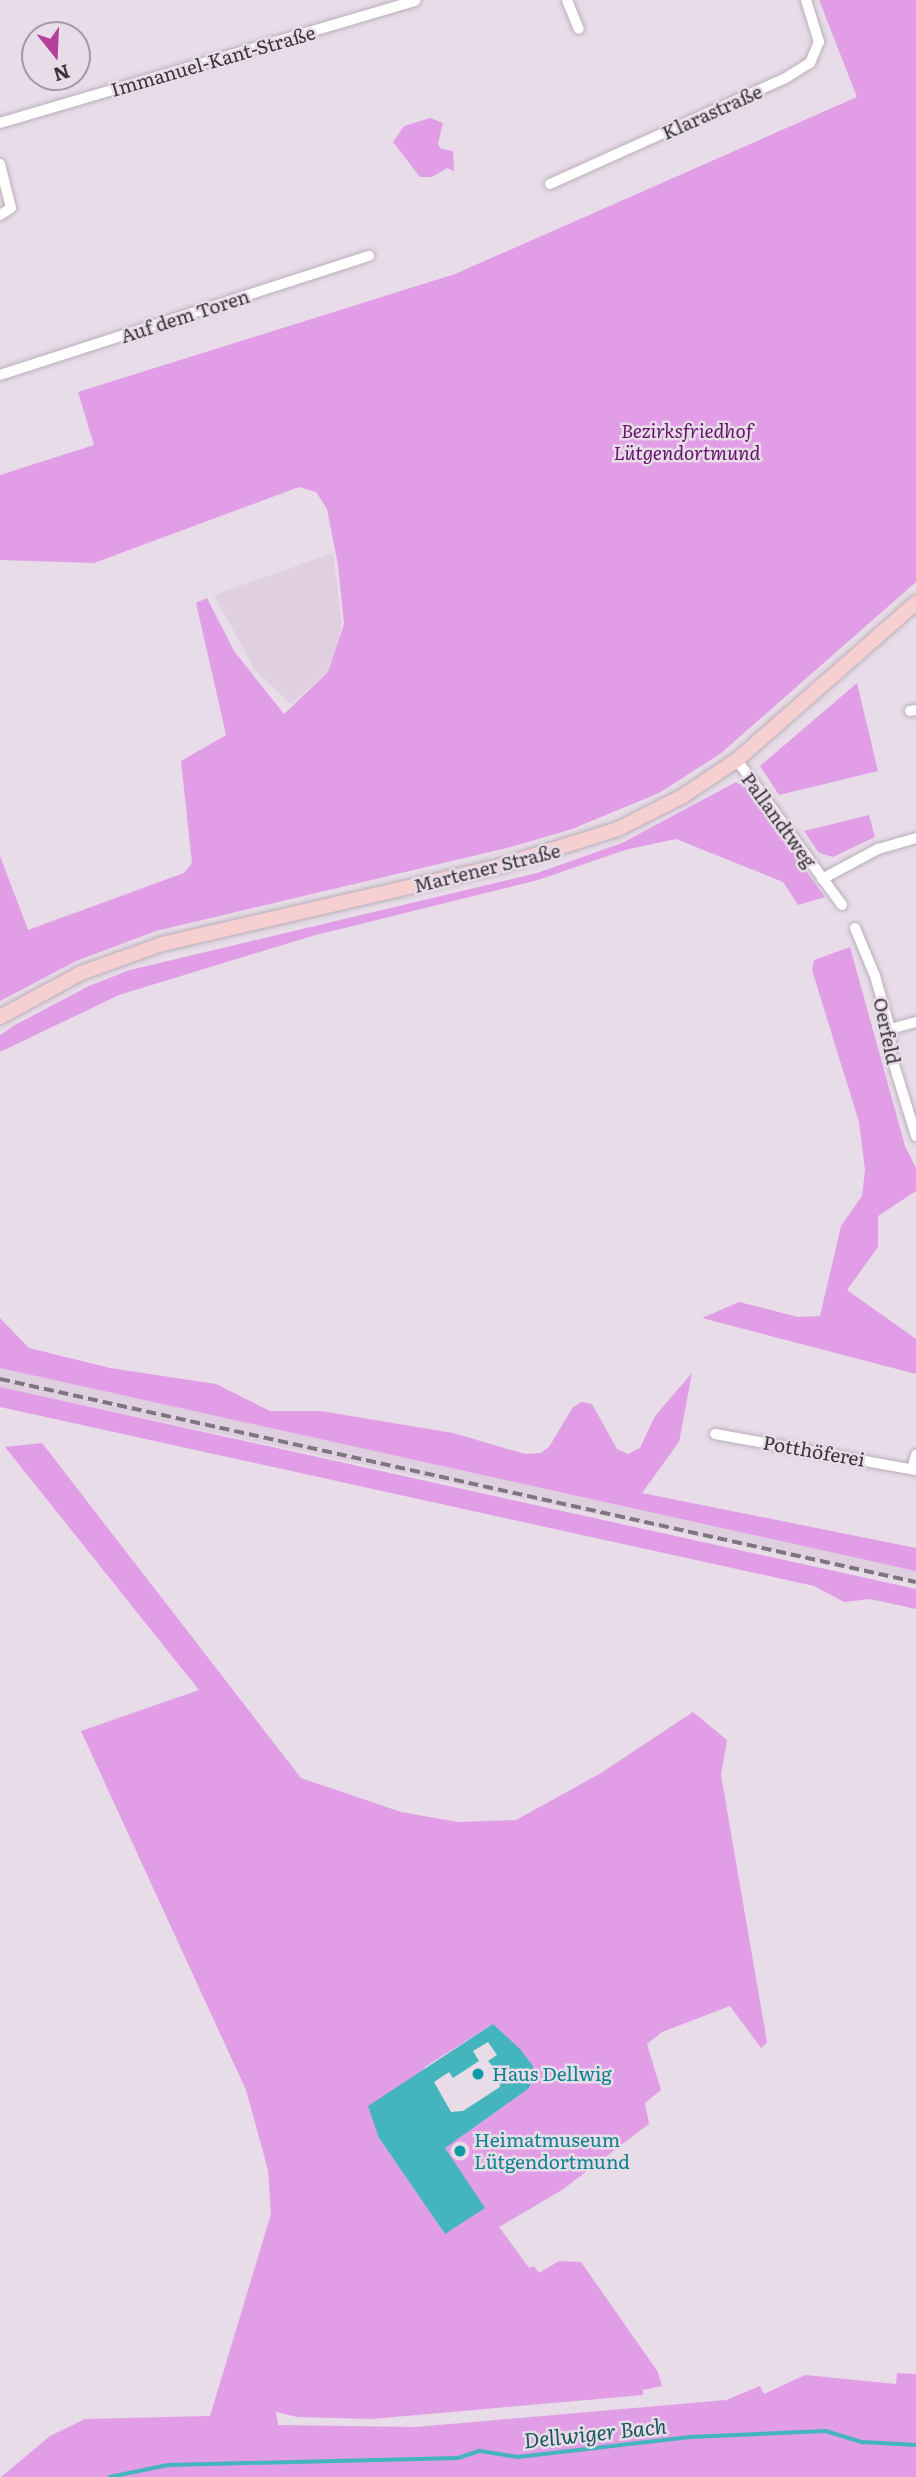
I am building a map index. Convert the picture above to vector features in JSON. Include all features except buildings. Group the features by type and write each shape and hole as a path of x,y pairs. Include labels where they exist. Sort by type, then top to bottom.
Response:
{"street":[{"path":"566,0 579,29"},
{"name":"Klarastraße","path":"550,184 784,79 810,63 819,42 806,0"},
{"name":"Immanuel-Kant-Straße","path":"0,122 384,5 415,1"},
{"path":"0,164 11,208 0,215"},
{"name":"Auf dem Toren","path":"0,375 369,256"},
{"name":"Martener Straße","path":"0,1017 81,973 162,944 573,846 652,813 737,761 916,603"},
{"name":"Pallandtweg","path":"737,761 842,905"},
{"name":"Pallandtweg","path":"822,879 878,849 916,838"},
{"name":"Oerfeld","path":"855,928 890,1029 891,1055 916,1136"},
{"path":"890,1029 916,1021"},
{"name":"Potthöferei","path":"715,1434 914,1469 916,1455"}],"shaded area":[{"path":"333,553 342,623 337,646 327,672 291,704 255,670 214,595"},
{"path":"0,1368 916,1563 914,1582 0,1387"}],"green space":[{"name":"Bezirksfriedhof Lütgendortmund","path":"819,0 916,0 916,582 720,754 659,793 572,829 511,847 156,931 76,961 0,1001 0,856 28,930 184,873 192,863 181,761 226,735 196,603 207,598 234,651 284,714 328,672 344,624 338,565 327,509 316,492 299,487 94,563 0,560 0,475 94,445 78,392 455,274 857,97"},
{"path":"430,118 443,123 438,144 441,149 453,151 454,171 447,168 432,177 420,177 393,142 404,126"},
{"path":"857,683 878,771 779,795 760,766"},
{"path":"736,782 746,788 825,897 798,905 783,882 676,839 625,850 538,880 312,936 119,995 0,1052 0,1035 15,1025 89,986 130,970 537,873 622,843"},
{"path":"869,815 875,837 833,857 819,853 804,831"},
{"path":"850,947 905,1146 916,1168 916,1191 878,1216 878,1247 847,1290 916,1339 916,1374 702,1318 739,1302 798,1317 820,1316 841,1226 862,1196 865,1170 859,1122 812,970 814,960"},
{"path":"0,1318 29,1348 110,1368 216,1384 270,1411 321,1411 453,1433 525,1454 541,1453 549,1447 573,1407 582,1402 592,1404 617,1449 628,1454 640,1448 655,1416 692,1373 679,1442 642,1493 916,1548 916,1571 0,1368"},
{"path":"0,1387 916,1589 916,1609 870,1599 844,1602 814,1586 0,1407"},
{"path":"42,1443 301,1778 401,1812 458,1822 516,1820 601,1773 693,1712 727,1740 721,1775 767,2042 761,2048 730,2006 662,2032 647,2044 661,2090 645,2103 649,2124 562,2190 499,2227 529,2268 534,2266 539,2273 559,2261 581,2262 658,2372 662,2386 643,2390 643,2395 372,2419 297,2417 276,2412 278,2425 416,2427 726,2400 760,2386 764,2394 805,2375 896,2384 897,2373 916,2374 916,2477 1,2477 50,2436 85,2419 210,2416 271,2214 268,2170 246,2090 81,1731 199,1690 5,1447","holes":["493,2024 528,2089 444,2148 445,2234 379,2138 425,2067"]}],"water":[{"path":"493,2024 520,2049 533,2066 534,2078 528,2089 445,2148 485,2208 445,2234 379,2138 368,2106","holes":["488,2042 497,2055 488,2061 499,2074 500,2087 463,2111 451,2112 434,2082 449,2072 453,2078 479,2061 473,2051"]}],"waterway":[{"name":"Dellwiger Bach","path":"110,2477 168,2465 458,2458 480,2451 518,2457 690,2437 826,2431 863,2442 916,2445"}],"railway":[{"path":"0,1379 916,1582"}],"place":[{"name":"Haus Dellwig","path":"478,2074"},
{"name":"Heimatmuseum Lütgendortmund","path":"460,2151"}]}
